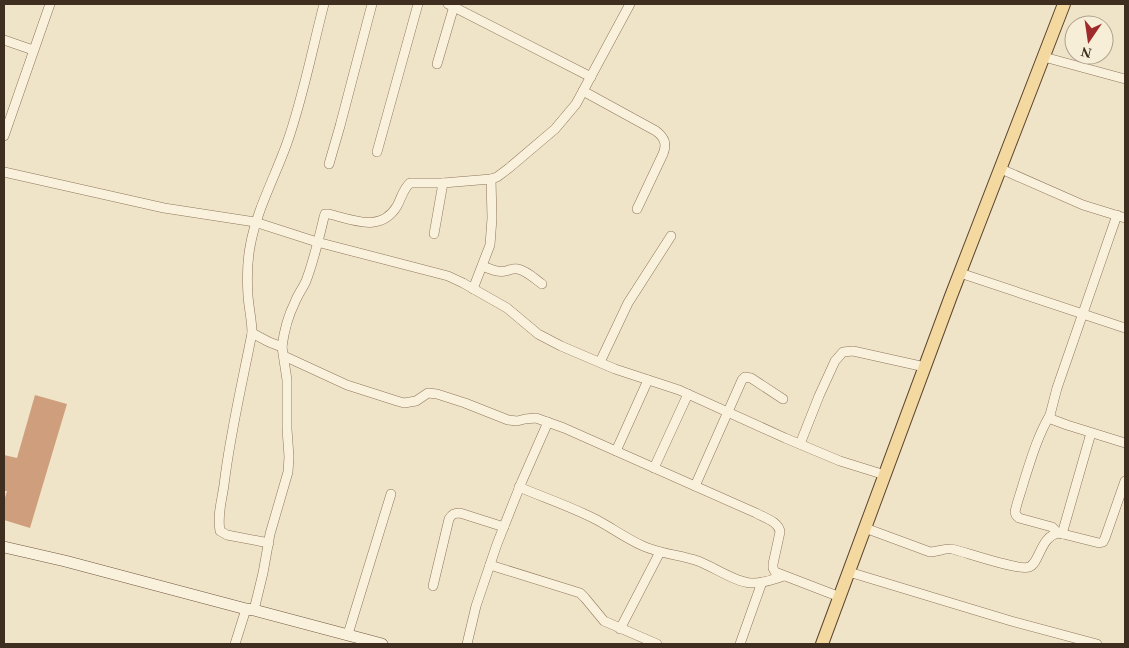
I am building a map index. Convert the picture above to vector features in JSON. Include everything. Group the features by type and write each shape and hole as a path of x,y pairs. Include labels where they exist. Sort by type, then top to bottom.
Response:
{"main road":[{"path":"822,644 960,273 1064,4"}],"street":[{"path":"4,136 50,4"},
{"path":"269,543 227,535 220,531 218,522 227,459 252,334 248,280 250,247 255,222 288,142 298,110 324,4"},
{"path":"329,164 372,4"},
{"path":"377,152 418,4"},
{"path":"235,644 250,610 284,486 289,457 287,380 283,351 287,321 305,282 324,216 329,214 369,223 377,222 391,214 406,186 410,183 442,183 497,177 555,129 576,104 630,4"},
{"path":"437,64 451,5 591,77"},
{"path":"4,40 33,50"},
{"path":"1044,57 1125,79"},
{"path":"583,91 656,131 665,141 665,149 637,209"},
{"path":"1001,169 1083,205 1121,217 1082,315 1050,415 1043,426 1037,442 1015,512 1016,515 1018,518 1052,527 1059,534 1099,543 1103,542 1124,491 1125,481"},
{"path":"4,172 164,208 255,222 318,242 448,276 507,308 538,334 561,346 688,394 840,461 885,475"},
{"path":"473,289 483,266 492,233 490,179"},
{"path":"434,234 442,183"},
{"path":"600,362 628,303 671,236"},
{"path":"483,266 504,272 516,269 522,270 542,284"},
{"path":"960,273 1125,328"},
{"path":"252,334 347,385 397,402 416,401 428,393 438,394 508,420 517,421 536,418 756,513 775,523 780,528 774,559 773,568 775,572 840,597"},
{"path":"800,444 819,396 836,361 843,352 853,351 925,368"},
{"path":"695,486 740,383 746,378 753,380 783,399"},
{"path":"616,451 648,380"},
{"path":"654,468 688,394"},
{"path":"1050,415 1053,420 1125,443"},
{"path":"466,644 476,606 504,527 519,487 548,422"},
{"path":"865,528 930,552 952,549 992,561 1026,568 1031,566 1046,541 1059,534 1091,433"},
{"path":"519,487 596,519 643,546 660,552 690,558 745,582 762,582 784,576"},
{"path":"348,634 391,494"},
{"path":"433,586 449,519 452,514 460,513 504,527"},
{"path":"4,547 382,644"},
{"path":"620,629 660,552"},
{"path":"490,565 580,593 604,621 657,644"},
{"path":"849,572 1011,621 1097,644"},
{"path":"740,644 762,582"}],"building":[{"path":"35,395 67,404 30,528 4,520 4,501 7,491 4,491 4,455 17,458"}]}
